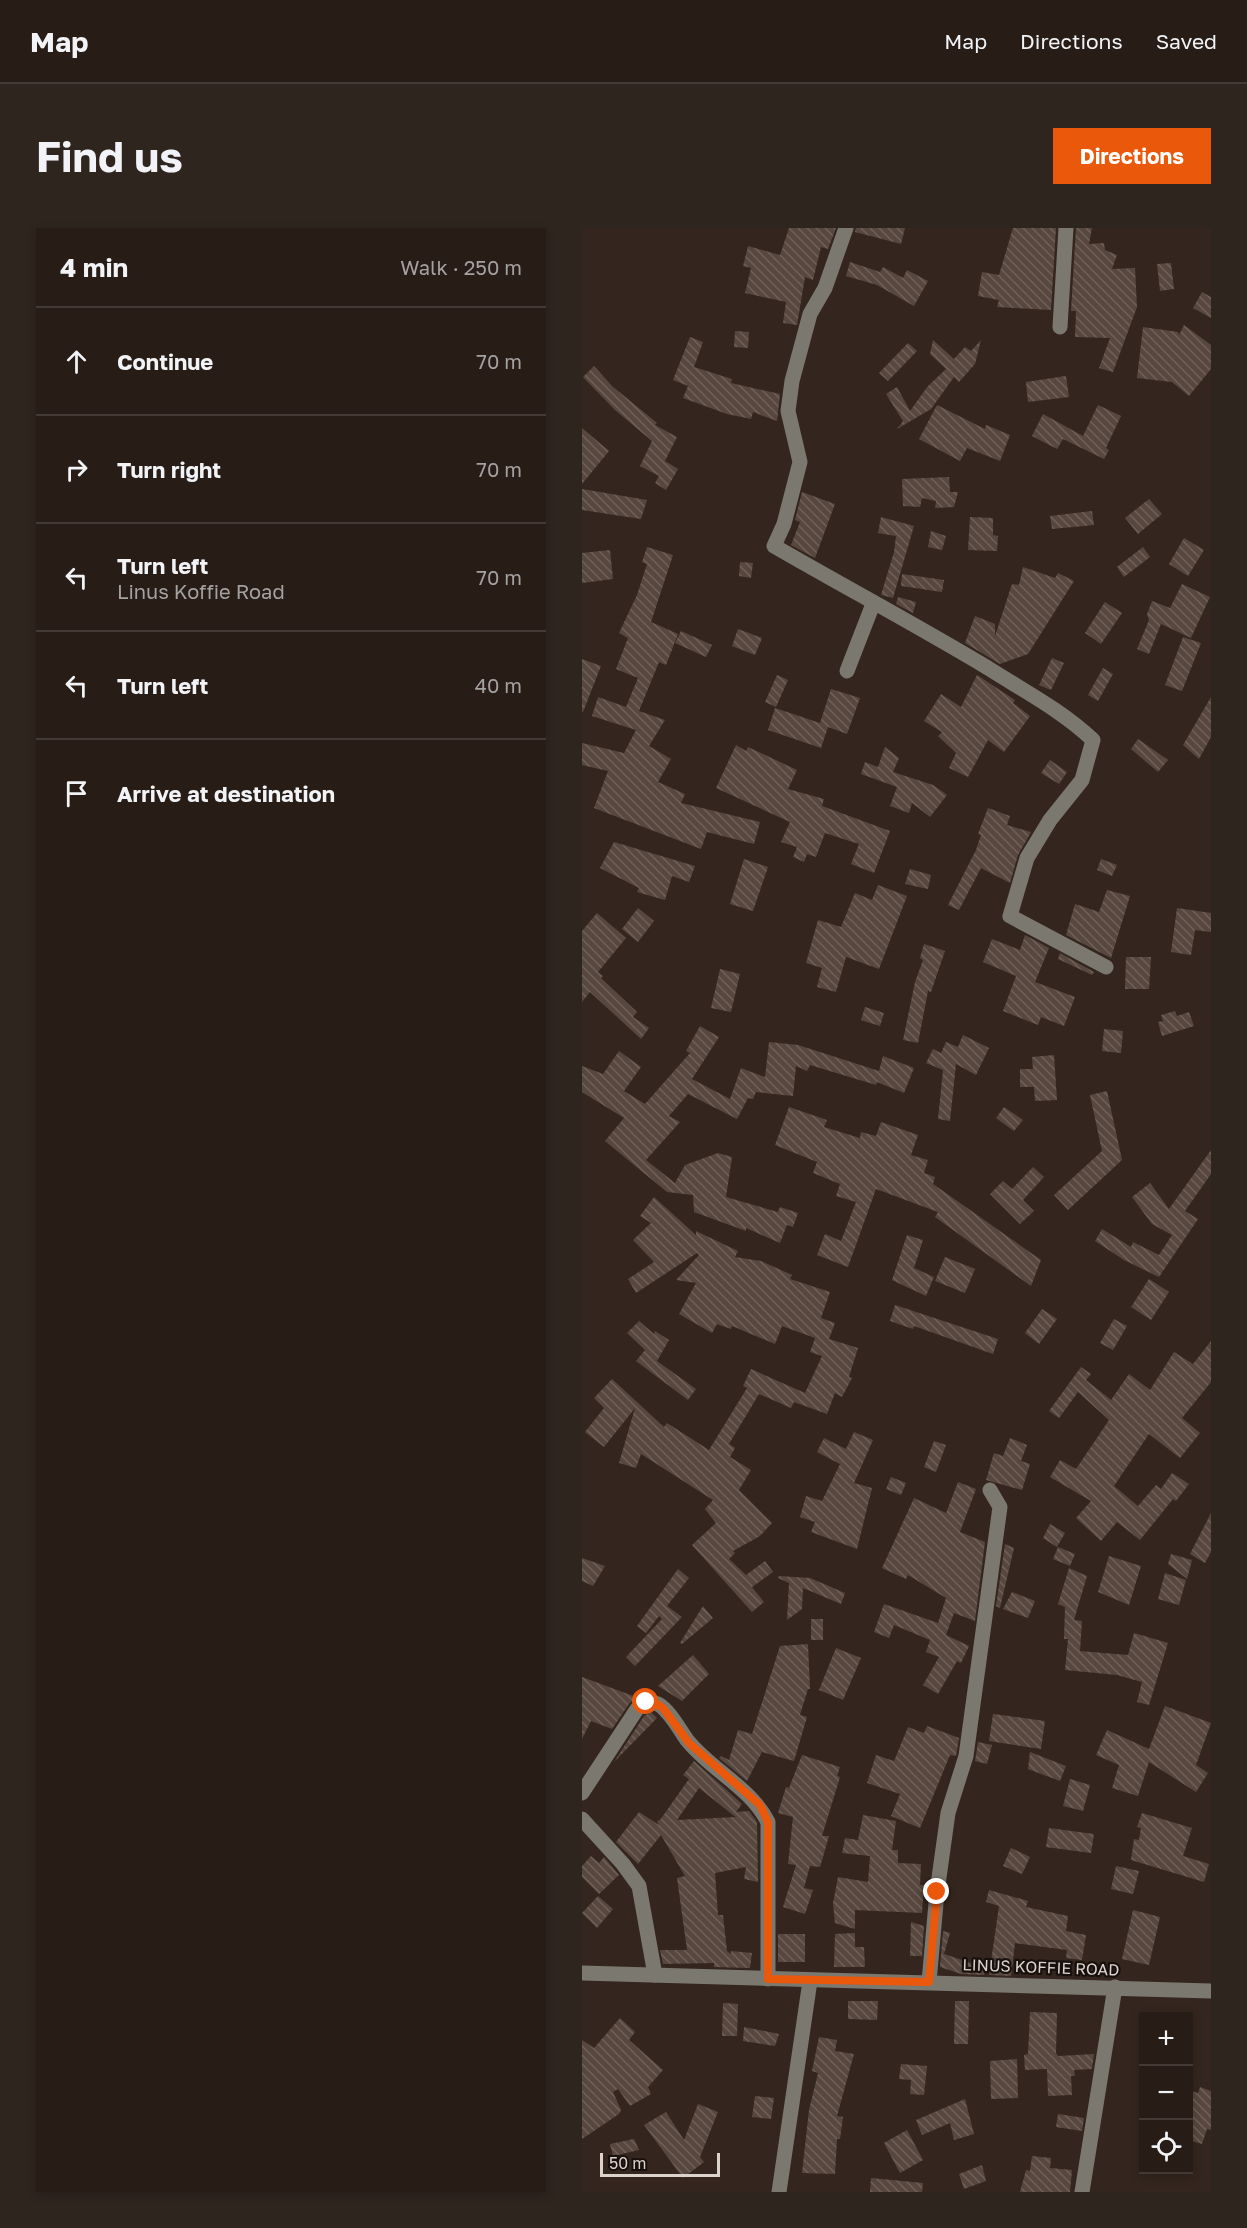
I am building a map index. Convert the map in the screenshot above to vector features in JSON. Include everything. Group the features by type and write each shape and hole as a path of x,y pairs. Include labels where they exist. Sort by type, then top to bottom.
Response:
{"street":[{"path":"846,228 825,288 810,314 792,381 788,411 800,462 784,524 774,546 873,604 938,637 1069,717 1093,740 1082,780 1050,820 1028,858 1010,916 1106,967"},
{"path":"1060,327 1065,228"},
{"path":"848,671 873,604"},
{"path":"929,1982 937,1892 948,1813 966,1756 1000,1507 990,1490"},
{"path":"582,1793 637,1709 646,1702 655,1703 663,1708 689,1743 760,1805 768,1822 768,1979"},
{"path":"582,1819 624,1864 639,1886 655,1975"},
{"name":"LINUS KOFFIE ROAD","path":"582,1972 1211,1990"},
{"path":"779,2192 810,1980"},
{"path":"1082,2192 1115,1987"}],"building":[{"path":"789,228 836,228 828,249 821,247 813,280 805,277 797,325 783,323 786,302 745,293 751,268 743,266 748,246 780,255"},
{"path":"856,228 905,228 901,244 855,232"},
{"path":"1013,228 1056,228 1051,310 997,307 999,300 978,296 982,272 999,275"},
{"path":"1076,228 1092,228 1089,244 1104,243 1105,250 1117,255 1112,269 1135,268 1137,307 1113,372 1099,368 1110,338 1075,337 1076,311 1071,311"},
{"path":"850,262 880,272 883,267 903,278 907,270 928,281 914,306 877,285 846,276"},
{"path":"1171,263 1174,289 1160,291 1157,264"},
{"path":"1202,292 1211,297 1211,318 1193,308"},
{"path":"1184,325 1211,345 1211,369 1189,396 1172,382 1137,378 1143,327 1178,332 1179,335"},
{"path":"735,331 749,332 748,348 734,347"},
{"path":"690,337 703,342 694,367 732,379 731,383 780,394 777,421 753,412 751,419 727,414 683,398 688,386 673,380"},
{"path":"933,340 954,359 965,347 971,351 981,340 975,364 959,382 954,377 931,409 897,429 903,421 886,394 897,387 910,411 928,386 946,369 930,354"},
{"path":"908,343 917,351 888,381 879,373"},
{"path":"594,366 612,386 657,423 655,425 677,437 665,461 678,469 666,490 655,483 659,476 640,466 652,441 615,410 583,377"},
{"path":"1066,376 1069,397 1028,402 1026,382"},
{"path":"937,405 985,429 986,425 1010,435 1000,461 967,448 960,461 919,439"},
{"path":"1098,405 1121,416 1106,448 1109,450 1104,459 1063,439 1057,449 1032,436 1043,414 1083,436"},
{"path":"582,428 609,451 582,484"},
{"path":"949,477 950,492 958,492 954,507 935,508 936,501 922,498 920,507 903,506 902,479"},
{"path":"582,489 647,500 641,519 582,510"},
{"path":"802,492 835,504 815,558 791,545 800,522 795,520"},
{"path":"1149,499 1162,514 1138,534 1125,518"},
{"path":"1092,511 1094,525 1052,529 1050,516"},
{"path":"881,517 914,526 893,598 881,595 894,552 896,536 878,533"},
{"path":"970,517 993,518 993,535 998,536 997,551 968,550"},
{"path":"931,531 946,536 942,550 928,547"},
{"path":"1184,538 1204,550 1188,576 1169,564"},
{"path":"647,547 673,555 651,622 678,634 666,665 659,662 639,711 665,720 649,746 671,759 658,782 685,794 681,803 760,822 754,844 707,832 701,849 594,808 608,771 582,765 582,743 624,753 636,730 592,716 598,697 626,707 638,678 616,669 628,638 619,633 637,595 647,564 642,562"},
{"path":"1143,547 1150,557 1124,577 1117,567"},
{"path":"610,550 613,579 582,583 582,553"},
{"path":"740,562 753,563 751,578 739,576"},
{"path":"1023,567 1055,578 1058,573 1074,581 1028,654 1000,664 965,643 975,616 995,624 995,636 1012,584 1019,585"},
{"path":"902,574 944,580 942,592 901,586"},
{"path":"1182,584 1210,597 1191,638 1161,624 1149,654 1137,649 1149,620 1147,614 1152,601 1170,608"},
{"path":"898,597 916,602 913,613 896,604"},
{"path":"1105,602 1122,613 1101,644 1085,633"},
{"path":"738,629 762,638 755,655 732,646"},
{"path":"681,631 712,645 706,657 675,643"},
{"path":"1183,637 1201,643 1182,691 1165,685"},
{"path":"1052,658 1064,663 1051,690 1039,685"},
{"path":"582,659 601,666 583,712 582,712"},
{"path":"1103,668 1113,674 1098,701 1088,695"},
{"path":"777,675 788,680 776,707 765,702"},
{"path":"977,675 1015,700 1013,703 1030,716 1004,752 988,740 968,777 949,768 956,753 938,736 942,732 924,721 941,694 961,707"},
{"path":"831,689 860,698 847,734 828,727 821,748 768,730 775,708 820,723"},
{"path":"1211,697 1211,737 1199,759 1183,745"},
{"path":"1138,739 1168,760 1158,772 1131,749"},
{"path":"736,745 746,751 748,747 797,770 788,789 824,799 822,806 890,831 874,873 851,864 859,844 825,833 816,857 807,854 804,862 793,857 797,847 781,842 790,822 716,788"},
{"path":"885,747 899,758 893,772 933,785 947,795 930,817 912,803 909,813 890,806 897,787 861,774 865,762 878,767"},
{"path":"1050,760 1067,772 1059,784 1041,773"},
{"path":"988,808 1010,816 1007,825 1031,832 1018,855 1010,883 981,868 959,910 948,905 976,850 981,835 978,834"},
{"path":"614,842 695,866 689,882 672,876 665,900 637,892 639,888 600,868"},
{"path":"744,859 768,867 753,911 730,904"},
{"path":"1101,859 1117,865 1112,876 1097,870"},
{"path":"910,869 931,875 928,889 905,884"},
{"path":"878,885 907,896 879,969 846,957 836,992 817,987 822,968 806,963 818,920 841,927 855,893 872,900"},
{"path":"1107,890 1130,896 1111,958 1066,935 1075,904 1099,912"},
{"path":"638,908 654,921 638,942 622,929"},
{"path":"1177,908 1211,913 1211,932 1195,930 1191,955 1171,952"},
{"path":"597,913 626,938 598,972 603,976 601,978 637,1012 633,1017 649,1028 641,1039 590,992 582,1002 582,931"},
{"path":"1025,935 1049,948 1035,982 1075,997 1064,1026 1041,1017 1038,1025 1003,1011 1016,976 983,962 992,939 1020,950"},
{"path":"924,944 945,951 931,992 928,991 918,1043 903,1040 915,982 923,960 920,958"},
{"path":"1060,953 1094,972 1092,975 1058,959"},
{"path":"1126,957 1151,957 1149,989 1125,989"},
{"path":"720,969 740,974 731,1012 711,1008"},
{"path":"865,1007 884,1013 880,1026 861,1020"},
{"path":"1175,1011 1177,1016 1189,1012 1194,1026 1162,1036 1158,1022 1163,1021 1161,1015"},
{"path":"700,1026 719,1037 692,1079 730,1099 741,1068 765,1077 769,1042 798,1045 879,1071 883,1056 914,1068 904,1093 877,1082 876,1085 810,1065 807,1071 796,1066 793,1096 756,1092 753,1099 748,1098 737,1119 688,1094 669,1116 680,1122 646,1160 675,1183 685,1165 718,1153 732,1157 726,1197 778,1212 780,1207 798,1213 793,1227 787,1225 780,1243 746,1228 746,1231 694,1212 693,1195 667,1192 605,1141 624,1118 582,1092 582,1066 603,1074 619,1051 641,1067 624,1091 645,1104 690,1053 686,1051"},
{"path":"1104,1029 1123,1031 1121,1053 1102,1051"},
{"path":"963,1035 989,1048 976,1075 956,1064 950,1121 938,1119 943,1070 926,1063 933,1049 941,1053 946,1042 958,1047"},
{"path":"1054,1055 1057,1100 1035,1101 1034,1087 1020,1087 1020,1069 1033,1069 1032,1057"},
{"path":"1107,1091 1122,1160 1068,1210 1054,1195 1102,1151 1090,1095"},
{"path":"789,1107 827,1120 824,1127 860,1138 861,1132 876,1136 881,1122 918,1135 911,1155 928,1160 924,1173 935,1177 933,1184 1041,1260 1031,1286 935,1217 938,1212 876,1189 848,1267 817,1255 825,1234 841,1241 856,1202 836,1196 840,1184 813,1173 817,1162 775,1145"},
{"path":"1004,1107 1023,1120 1014,1131 996,1118"},
{"path":"1211,1150 1211,1174 1185,1211 1198,1219 1159,1277 1124,1260 1095,1241 1102,1229 1131,1247 1133,1242 1159,1255 1172,1235 1152,1224 1132,1197 1150,1183 1169,1209"},
{"path":"1033,1167 1044,1177 1023,1200 1034,1211 1020,1224 990,1194 1003,1181 1012,1189"},
{"path":"654,1197 696,1235 696,1231 738,1251 735,1257 761,1261 792,1275 790,1279 830,1292 821,1318 835,1323 829,1339 858,1348 849,1377 852,1378 842,1397 835,1393 827,1414 794,1402 791,1408 759,1394 729,1444 735,1448 730,1457 751,1470 739,1490 772,1523 760,1536 733,1551 735,1553 729,1559 746,1575 765,1561 773,1572 752,1587 764,1602 752,1612 692,1545 716,1523 705,1509 713,1500 641,1454 636,1468 619,1463 635,1408 604,1447 585,1432 604,1408 594,1398 612,1379 664,1427 667,1423 709,1450 747,1388 743,1386 751,1369 805,1393 822,1356 810,1352 815,1338 782,1326 775,1344 732,1326 731,1329 717,1324 712,1333 679,1314 696,1283 676,1280 699,1255 697,1253 636,1293 628,1279 654,1262 633,1240 651,1223 640,1216"},
{"path":"907,1235 923,1240 914,1268 934,1277 926,1296 892,1280"},
{"path":"945,1257 975,1269 965,1293 935,1281"},
{"path":"1149,1279 1169,1292 1151,1320 1131,1307"},
{"path":"895,1305 998,1339 993,1354 914,1326 913,1329 890,1321"},
{"path":"1042,1309 1057,1319 1039,1344 1025,1333"},
{"path":"1114,1319 1127,1326 1113,1350 1100,1343"},
{"path":"639,1321 654,1334 655,1331 669,1340 657,1361 696,1389 688,1400 636,1361 645,1350 627,1333"},
{"path":"1211,1341 1211,1382 1182,1418 1200,1433 1180,1458 1149,1434 1114,1486 1138,1506 1156,1485 1161,1489 1172,1473 1189,1484 1176,1501 1173,1499 1140,1540 1117,1522 1101,1541 1076,1518 1091,1501 1050,1477 1060,1460 1076,1469 1109,1420 1078,1392 1059,1418 1049,1411 1081,1367 1091,1374 1086,1380 1111,1400 1129,1374 1150,1390 1174,1352 1193,1364"},
{"path":"854,1432 873,1440 854,1483 872,1488 857,1549 811,1532 815,1522 800,1517 806,1496 822,1501 840,1464 817,1452 824,1438 846,1449"},
{"path":"1010,1438 1027,1445 1021,1461 1030,1464 1022,1490 986,1480 994,1453 1003,1456"},
{"path":"934,1441 946,1445 936,1472 924,1467"},
{"path":"891,1477 906,1483 901,1495 886,1489"},
{"path":"958,1482 976,1489 960,1532 985,1542 975,1621 954,1613 946,1635 969,1646 961,1663 957,1661 938,1694 923,1685 939,1657 926,1652 930,1640 894,1625 889,1638 874,1632 884,1604 938,1623 946,1598 908,1575 906,1579 882,1568 914,1498 946,1513"},
{"path":"1211,1513 1211,1552 1205,1563 1190,1554"},
{"path":"1050,1524 1065,1533 1057,1547 1043,1538"},
{"path":"1005,1544 1014,1548 1000,1608 996,1606"},
{"path":"1058,1547 1075,1554 1070,1566 1053,1559"},
{"path":"1171,1554 1192,1560 1187,1579 1168,1564"},
{"path":"1109,1556 1141,1566 1129,1605 1098,1592"},
{"path":"582,1558 605,1566 593,1586 582,1581"},
{"path":"1069,1568 1087,1576 1074,1620 1082,1621 1080,1651 1128,1655 1134,1633 1168,1643 1149,1705 1137,1702 1142,1682 1117,1675 1065,1670 1068,1639 1064,1639 1065,1607 1058,1604"},
{"path":"678,1569 689,1578 667,1606 682,1617 635,1666 626,1657 662,1619 659,1616 646,1633 637,1626"},
{"path":"1165,1573 1186,1580 1179,1605 1158,1599"},
{"path":"779,1576 810,1578 845,1593 841,1604 803,1588 802,1609 787,1620 789,1583 778,1578"},
{"path":"1012,1592 1035,1601 1028,1618 1003,1609"},
{"path":"703,1606 713,1618 682,1644 680,1643"},
{"path":"811,1619 823,1619 823,1640 811,1640"},
{"path":"808,1644 810,1689 808,1689 800,1715 807,1717 794,1761 762,1752 747,1781 719,1758 721,1756 729,1760 738,1730 752,1734 780,1646"},
{"path":"836,1648 861,1658 843,1700 819,1690"},
{"path":"693,1655 709,1674 682,1701 658,1686"},
{"path":"582,1677 636,1697 612,1729 591,1721 582,1739"},
{"path":"1165,1706 1211,1723 1196,1765 1208,1773 1196,1792 1149,1762 1138,1796 1112,1788 1119,1765 1096,1755 1107,1730 1149,1749"},
{"path":"651,1712 657,1718 614,1762 644,1716"},
{"path":"993,1714 1045,1721 1041,1749 989,1741"},
{"path":"927,1726 959,1738 956,1756 950,1755 920,1828 891,1816 900,1794 867,1783 876,1755 894,1761 908,1727 924,1733"},
{"path":"978,1742 992,1745 987,1764 975,1761"},
{"path":"1030,1752 1066,1766 1060,1781 1028,1769"},
{"path":"802,1755 840,1767 837,1776 840,1777 822,1836 829,1836 820,1867 810,1866 804,1888 813,1890 805,1914 783,1907 796,1865 788,1864 793,1817 778,1813 786,1787 789,1788"},
{"path":"694,1761 742,1804 736,1812 749,1811 757,1822 758,1882 744,1879 746,1867 715,1873 718,1915 723,1915 727,1951 731,1954 731,1951 752,1953 750,1968 714,1967 714,1963 663,1964 660,1950 687,1950 677,1878 685,1876 661,1835 638,1864 616,1842 639,1812 659,1825 657,1821 689,1779 683,1775","holes":["699,1788 736,1817 677,1820"]},
{"path":"1070,1779 1090,1785 1083,1811 1063,1806"},
{"path":"1142,1813 1192,1828 1183,1856 1209,1864 1204,1882 1131,1860 1134,1839 1139,1840 1141,1828 1137,1827"},
{"path":"863,1815 896,1821 892,1850 898,1850 898,1863 921,1864 920,1885 924,1885 922,1913 855,1910 855,1929 835,1923 833,1903 838,1877 868,1882 870,1856 842,1853 845,1838 858,1840"},
{"path":"1049,1828 1094,1834 1091,1853 1046,1847"},
{"path":"1011,1848 1030,1857 1022,1874 1003,1866"},
{"path":"591,1856 599,1863 604,1857 619,1875 599,1894 582,1877 582,1866"},
{"path":"1116,1866 1139,1871 1133,1894 1111,1889"},
{"path":"989,1890 1028,1901 1026,1907 1068,1916 1066,1931 1086,1935 1082,1960 1066,1958 1067,1950 1015,1943 1011,1976 989,1975 999,1906 986,1902"},
{"path":"598,1896 613,1909 597,1928 582,1913"},
{"path":"1133,1910 1160,1917 1149,1965 1122,1959"},
{"path":"911,1922 924,1926 922,1956 910,1956"},
{"path":"943,1931 950,1933 944,1954 986,1968 984,1975 961,1974 940,1967"},
{"path":"855,1933 855,1947 864,1947 865,1967 834,1967 835,1934"},
{"path":"778,1934 805,1934 805,1962 778,1962"},
{"path":"848,2001 878,2001 877,2020 848,2019"},
{"path":"955,2001 969,2001 968,2044 954,2044"},
{"path":"723,2003 738,2004 737,2036 722,2036"},
{"path":"1030,2012 1057,2013 1056,2053 1058,2056 1094,2054 1092,2069 1074,2070 1075,2076 1071,2076 1072,2095 1048,2096 1047,2069 1025,2070 1024,2055 1028,2054"},
{"path":"620,2018 635,2032 629,2040 663,2070 648,2087 651,2094 630,2106 618,2089 613,2092 621,2110 619,2114 582,2139 582,2040 594,2048"},
{"path":"744,2027 779,2034 775,2046 743,2041"},
{"path":"819,2037 837,2040 835,2051 854,2054 837,2116 843,2117 840,2139 837,2139 835,2174 802,2173 809,2110 818,2073 812,2071"},
{"path":"1017,2059 1018,2098 991,2099 990,2061"},
{"path":"901,2064 927,2066 924,2095 910,2094 911,2080 899,2079"},
{"path":"1200,2087 1211,2091 1211,2130 1207,2129 1202,2144 1193,2141 1193,2092 1198,2093"},
{"path":"755,2096 774,2098 771,2119 752,2117"},
{"path":"965,2099 974,2134 954,2140 950,2123 922,2135 916,2120"},
{"path":"698,2104 718,2112 700,2157 704,2162 683,2178 644,2125 666,2112 684,2140"},
{"path":"1058,2114 1084,2118 1082,2131 1056,2127"},
{"path":"907,2130 923,2160 900,2173 884,2143"},
{"path":"634,2139 639,2150 613,2156 610,2144"},
{"path":"1032,2156 1051,2158 1050,2168 1072,2170 1070,2192 1020,2192 1026,2170 1030,2171"},
{"path":"982,2165 986,2181 964,2189 959,2174"},
{"path":"871,2178 923,2183 922,2192 870,2192"}],"route":[{"path":"646,1702 655,1703 663,1708 689,1743 760,1805 768,1822 770,1839 768,1979 929,1982 937,1892"}]}
